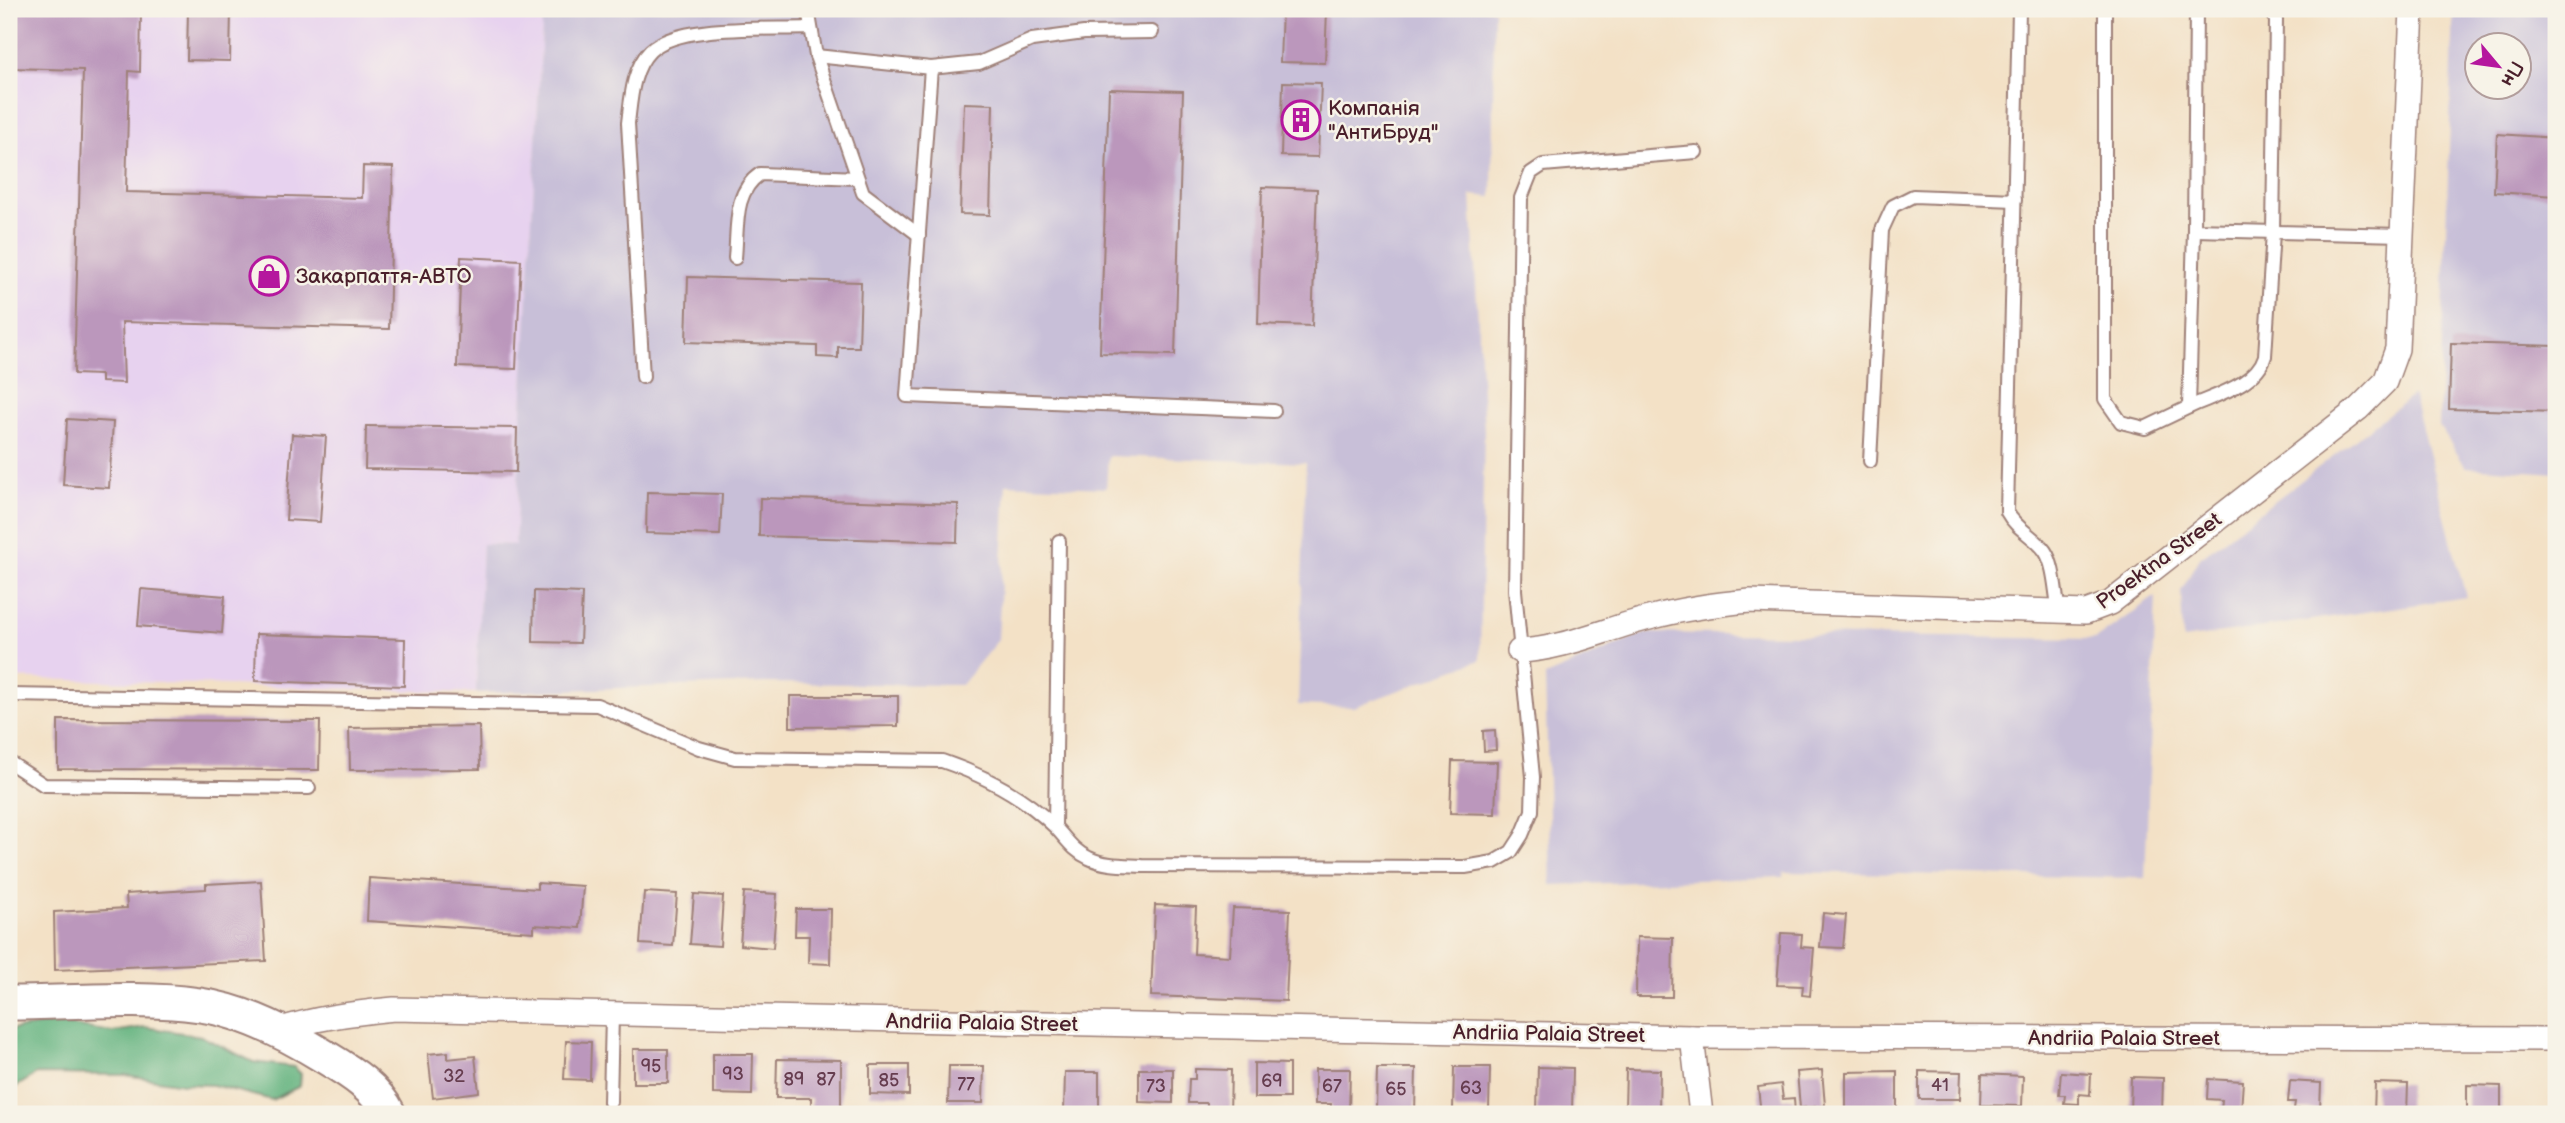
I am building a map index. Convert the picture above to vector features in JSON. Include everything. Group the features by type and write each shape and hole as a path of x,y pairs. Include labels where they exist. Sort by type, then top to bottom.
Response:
{"street":[{"name":"Proektna Street","path":"1519,651 1545,650 1650,618 1714,604 1750,601 2059,611 2086,611 2110,603 2358,409 2385,382 2398,349 2412,9"},
{"path":"9,1003 202,1005 230,1012 275,1031 346,1069 382,1100 389,1114"},
{"name":"Andriia Palaia Street","path":"275,1031 305,1021 342,1014 394,1009 1692,1037 2556,1039"},
{"path":"1692,1037 1701,1114"}],"lane":[{"path":"808,9 809,28 817,56 863,193 919,235"},
{"path":"2105,9 2105,399 2121,422 2145,428 2253,377 2261,369 2265,356 2273,232 2276,20 2269,9"},
{"path":"2189,407 2196,9"},
{"path":"2019,10 2007,512 2014,525 2043,549 2048,558 2059,611"},
{"path":"643,377 628,124 634,82 650,51 681,34 809,28"},
{"path":"817,56 931,68 979,63 1032,40 1084,33 1152,32"},
{"path":"931,68 907,396 1275,411"},
{"path":"9,695 597,705 699,748 735,758 943,761 971,771 1023,800 1055,826 1073,849 1098,862 1142,866 1418,868 1465,867 1494,862 1511,852 1532,811 1533,777 1515,590 1521,198 1531,173 1543,165 1696,152"},
{"path":"735,258 741,195 747,182 760,174 857,178"},
{"path":"1870,461 1882,230 1893,206 1913,196 2015,200"},
{"path":"2194,230 2402,234"},
{"path":"1055,826 1059,541"},
{"path":"9,762 44,785 309,788"},
{"path":"610,1102 612,1015"}],"shaded area":[{"name":"Закарпаття-АВТО","path":"9,9 543,9 515,545 482,544 476,693 9,678"},
{"path":"543,9 1494,9 1492,197 1471,195 1484,430 1480,660 1354,707 1298,705 1306,463 1108,456 1106,488 1006,484 998,640 961,685 764,683 476,693 482,544 515,545"},
{"path":"2454,9 2556,9 2556,473 2466,467 2439,426"},
{"path":"2413,395 2466,597 2183,639 2181,591 2200,558"},
{"path":"2156,596 2145,878 1784,872 1783,877 1551,885 1545,676 1646,633 2095,639"}],"green space":[{"path":"55,1023 112,1032 145,1027 201,1036 253,1062 294,1067 301,1074 300,1086 272,1100 213,1085 183,1084 125,1075 37,1074 9,1091 9,1030"}],"building":[{"path":"11,9 141,9 140,72 129,71 126,192 362,198 363,166 393,167 389,329 122,322 124,383 101,382 101,375 74,374 83,70 9,68"},
{"path":"188,9 231,9 230,61 187,60"},
{"path":"1282,9 1327,9 1325,63 1280,62"},
{"name":"Компанія \"АнтиБруд\"","path":"1283,82 1321,83 1318,157 1281,156"},
{"path":"1109,89 1183,91 1175,355 1100,353"},
{"path":"964,103 993,104 990,215 960,214"},
{"path":"2497,134 2556,138 2556,196 2494,192"},
{"path":"1262,187 1317,189 1312,326 1258,324"},
{"path":"461,257 521,260 516,369 457,367"},
{"path":"688,277 861,282 859,347 838,347 838,358 817,357 817,346 686,342"},
{"path":"2451,343 2556,346 2556,412 2449,409"},
{"path":"67,419 113,422 109,488 63,485"},
{"path":"366,426 517,428 516,472 365,469"},
{"path":"292,434 326,436 320,522 286,520"},
{"path":"647,492 722,494 720,535 646,533"},
{"path":"760,498 958,504 957,542 759,536"},
{"path":"141,589 225,596 222,633 138,626"},
{"path":"534,591 582,593 580,643 533,642"},
{"path":"256,634 405,639 404,686 255,681"},
{"path":"790,696 898,696 898,726 790,727"},
{"path":"58,720 320,721 319,770 58,769"},
{"path":"479,726 480,769 350,770 349,728"},
{"path":"1495,730 1496,750 1484,751 1483,731"},
{"path":"1452,761 1497,762 1495,814 1450,813"},
{"path":"369,878 537,889 537,883 583,886 580,928 534,925 534,932 367,921"},
{"path":"261,881 266,961 55,970 54,912 127,908 126,894 206,889 206,884"},
{"path":"644,892 677,894 673,946 640,944"},
{"path":"744,892 777,894 773,948 740,945"},
{"path":"694,894 723,896 720,946 690,944"},
{"path":"1155,905 1196,907 1194,954 1230,956 1233,908 1290,910 1286,1001 1151,996"},
{"path":"796,909 831,909 830,964 808,963 809,936 795,936"},
{"path":"1823,913 1846,915 1843,948 1820,947"},
{"path":"1781,933 1802,934 1801,947 1814,948 1810,996 1802,995 1803,986 1777,985"},
{"path":"1637,937 1673,938 1672,997 1636,997"},
{"path":"566,1041 591,1042 590,1080 564,1079"},
{"path":"633,1049 668,1049 668,1083 633,1083"},
{"path":"448,1052 448,1059 475,1056 479,1092 433,1098 428,1054"},
{"path":"713,1054 753,1054 752,1095 713,1094"},
{"path":"777,1059 841,1060 841,1109 811,1109 811,1098 776,1098"},
{"path":"1254,1063 1289,1064 1289,1098 1254,1098"},
{"path":"870,1065 909,1065 909,1095 870,1094"},
{"path":"949,1066 984,1066 983,1103 948,1103"},
{"path":"1454,1067 1490,1067 1489,1110 1453,1110"},
{"path":"1538,1067 1573,1068 1572,1112 1537,1112"},
{"path":"1377,1068 1416,1068 1415,1114 1397,1114 1397,1109 1376,1109"},
{"path":"1139,1069 1173,1069 1173,1103 1139,1102"},
{"path":"1195,1069 1231,1070 1230,1114 1207,1114 1207,1103 1188,1103 1189,1079 1195,1079"},
{"path":"1315,1069 1350,1069 1349,1114 1331,1114 1331,1104 1315,1104"},
{"path":"1626,1069 1660,1070 1659,1109 1625,1109"},
{"path":"1822,1070 1825,1106 1800,1108 1797,1072"},
{"path":"1897,1071 1897,1114 1846,1112 1846,1072"},
{"path":"1919,1071 1961,1072 1960,1099 1919,1099"},
{"path":"1065,1072 1099,1072 1099,1114 1064,1114"},
{"path":"2061,1072 2091,1074 2090,1095 2079,1094 2079,1104 2064,1103 2065,1095 2059,1095"},
{"path":"1982,1074 2023,1076 2022,1106 1981,1105"},
{"path":"2131,1077 2163,1078 2162,1114 2130,1114"},
{"path":"2208,1079 2243,1081 2241,1111 2221,1110 2222,1100 2207,1099"},
{"path":"2290,1081 2321,1083 2320,1110 2294,1109 2295,1102 2288,1102"},
{"path":"2375,1083 2408,1084 2407,1114 2374,1114"},
{"path":"1781,1084 1783,1099 1794,1098 1795,1114 1761,1114 1758,1087"},
{"path":"2467,1085 2501,1086 2501,1114 2467,1114"}],"place":[{"name":"Компанія \"АнтиБруд\"","path":"1301,120"},
{"name":"Закарпаття-АВТО","path":"269,276"}]}
